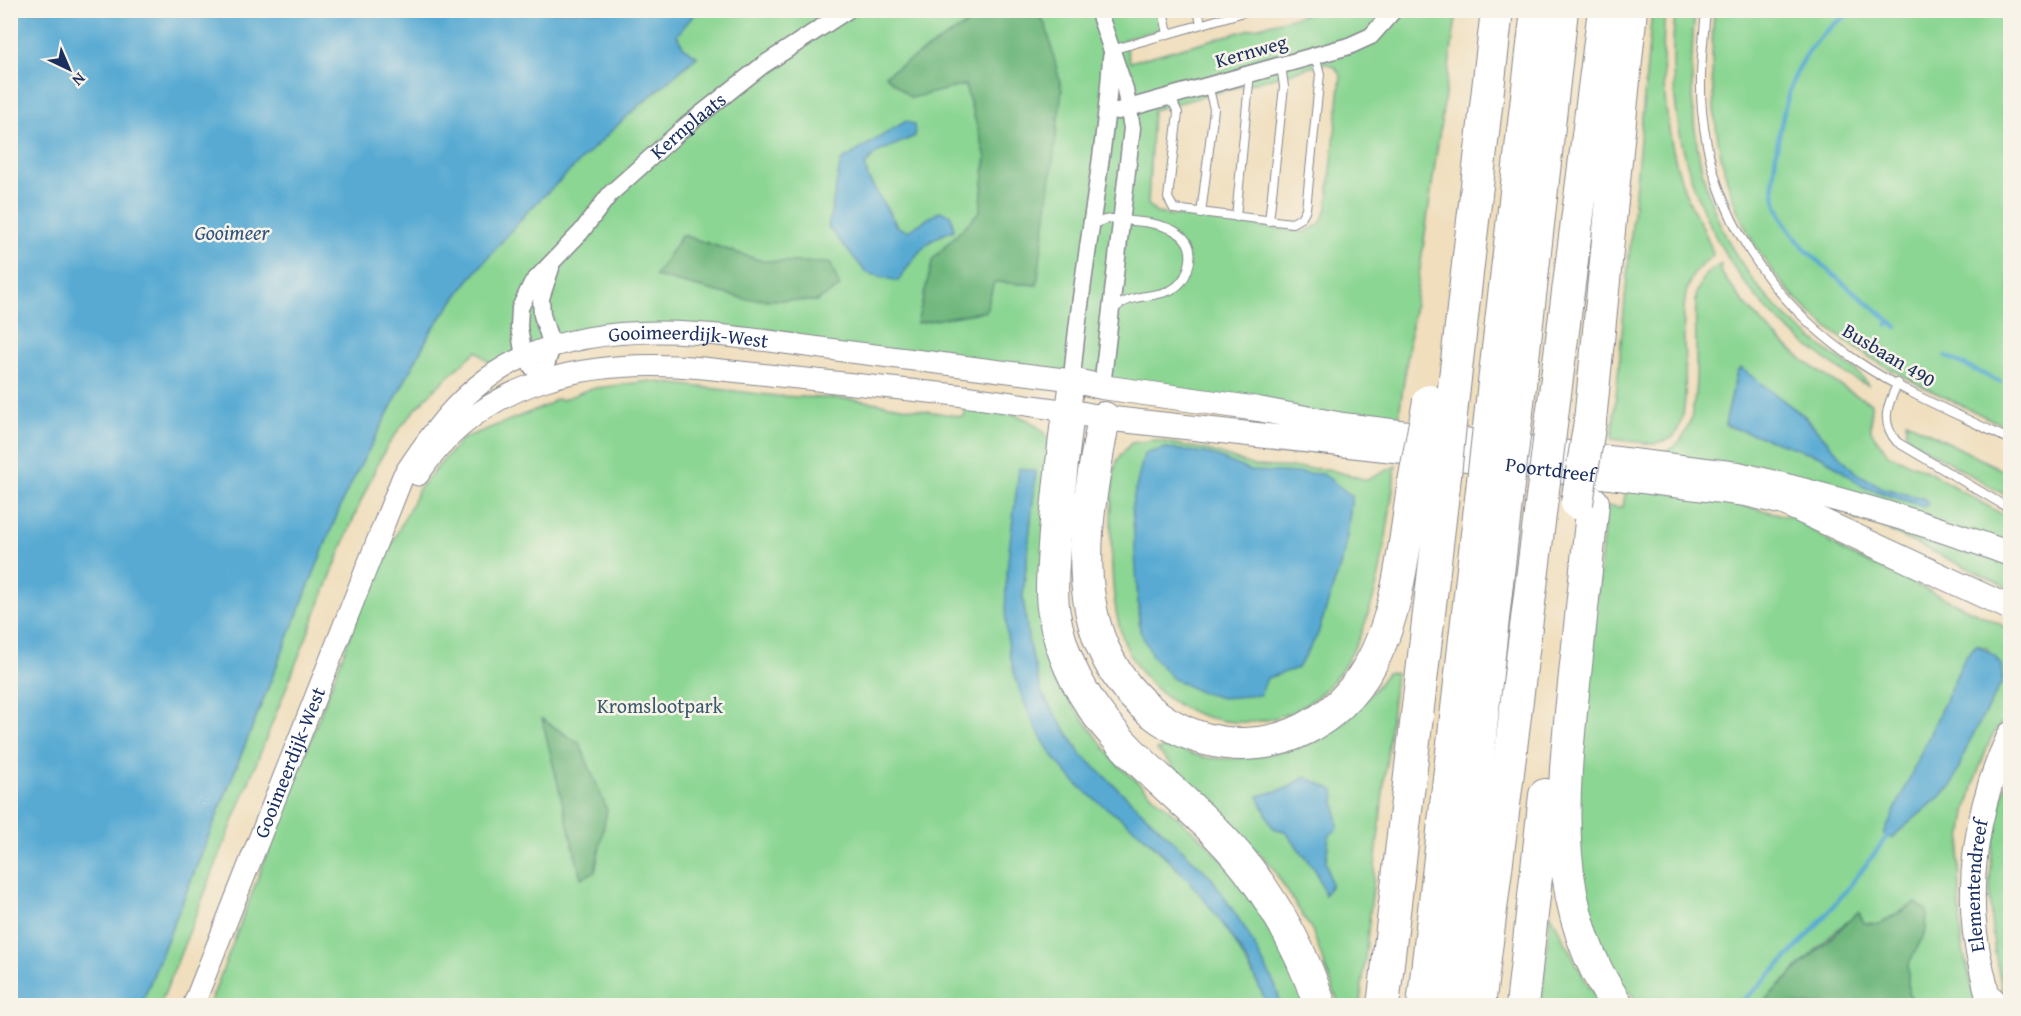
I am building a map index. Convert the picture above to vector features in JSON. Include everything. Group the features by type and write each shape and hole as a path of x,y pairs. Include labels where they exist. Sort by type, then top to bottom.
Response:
{"highway":[{"path":"1383,1005 1429,484 1441,403 1458,347 1497,10"},
{"path":"1450,1005 1504,410 1537,10"},
{"path":"1504,410 1562,10"},
{"path":"1479,1005 1604,10"},
{"path":"1617,1005 1596,970 1579,932 1570,900 1563,835 1565,762 1590,422 1631,10"},
{"path":"1068,411 1051,593 1065,659 1078,687 1106,728 1211,829 1248,869 1293,941 1320,1005"},
{"path":"1104,418 1088,538 1089,587 1099,638 1121,680 1150,713 1192,737 1215,743 1255,744 1299,731 1322,717 1357,685 1378,648 1429,484"},
{"path":"1423,1005 1495,492"},
{"path":"1522,1005 1585,503"}],"main road":[{"name":"Poortdreef","path":"1072,380 1102,387 1343,425 1738,474 1801,489 1948,531 2010,554"},
{"path":"1068,411 1072,380"},
{"path":"1102,387 1104,418"},
{"name":"Poortdreef","path":"1068,411 1104,418 1404,451 1746,494 1784,502 2010,608"},
{"name":"Elementendreef","path":"1991,1004 1976,936 1974,858 1989,787 2010,734"}],"street":[{"name":"Kernplaats","path":"542,380 524,357 519,327 520,308 532,283 552,264 610,194 687,125 763,65 848,10"},
{"path":"1098,10 1125,89 1132,128 1102,387"},
{"name":"Kernweg","path":"1108,112 1129,109 1349,46 1371,36 1395,10"},
{"path":"1072,380 1090,228 1108,112 1111,51"},
{"name":"Kernplaats","path":"552,264 542,290 541,306 552,346"},
{"name":"Gooimeerdijk-West","path":"193,1005 404,476 435,428 473,389 524,357 552,346 601,335 678,333 1072,380"},
{"path":"542,380 552,346"},
{"name":"Gooimeerdijk-West","path":"387,520 421,469 460,426 511,392 542,380 602,368 669,365 957,395 1068,411"}],"lane":[{"path":"1163,10 1168,33"},
{"path":"1198,10 1201,24"},
{"path":"1111,51 1234,13 1251,10"},
{"name":"Busbaan 490","path":"1706,10 1702,110 1707,146 1725,206 1746,247 1779,292 1807,321 1858,361 1898,384 2010,440"},
{"path":"1164,99 1174,104 1178,113 1169,202 1178,211 1292,223 1301,218 1306,209 1320,74 1317,63 1308,57"},
{"path":"1269,221 1284,87 1281,65"},
{"path":"1236,217 1250,73"},
{"path":"1201,214 1214,109 1208,85"},
{"path":"1090,228 1102,220 1163,223 1185,240 1190,260 1184,278 1177,287 1159,296 1124,301 1110,315"},
{"path":"1898,384 1886,414 1886,425 1897,442 2010,509"}],"green space":[{"path":"990,10 1035,11 1046,25 1062,90 1037,285 994,282 986,311 917,323 933,259 980,211 986,157 965,85 911,98 885,75"},
{"path":"696,11 990,11 978,19 911,98 965,85 986,157 980,211 933,259 918,323 994,282 1037,285 1046,25 1035,11 1156,11 1161,29 1124,39 1130,62 1317,11 1457,11 1398,422 633,328 493,367 477,351 416,409 394,436 381,457 359,505 160,1005 141,1006 345,495 431,331 468,281 527,212 625,118 697,57 684,48 676,35","holes":["1326,63 1335,67 1341,76 1327,208 1320,224 1305,232 1156,213 1148,204 1153,110","915,136 876,153 865,165 868,178 898,227 908,232 940,211 954,230 927,244 915,256 898,281 841,161","682,235 762,261 817,301 746,299 655,276"]},
{"path":"1652,11 1665,11 1663,57 1665,103 1672,148 1688,200 1708,239 1713,255 1693,275 1686,296 1684,405 1680,423 1672,438 1654,444 1612,439"},
{"path":"1675,11 1695,11 1692,92 1695,132 1702,170 1713,207 1729,243 1751,277 1778,309 1830,353 1856,371 1868,385 1831,364 1774,316 1742,279 1717,240 1698,198 1684,153 1676,107 1673,59"},
{"path":"1714,11 2010,11 2010,429 1920,385 1868,356 1822,323 1786,288 1757,250 1737,208 1723,164 1715,116 1712,65"},
{"path":"682,235 762,261 830,263 840,287 817,301 746,299 655,276"},
{"path":"1721,264 1720,271 1735,292 1787,347 1827,377 1871,403 1871,431 1888,454 1927,471 2010,519 2010,547 1660,453 1677,445 1687,429 1693,408 1696,383 1697,291 1706,274","holes":["1737,372 1762,386 1805,416 1850,467 1864,478 1883,488 1925,499 1924,507 1864,487 1823,457 1725,425"]},
{"name":"Kromslootpark","path":"649,381 777,396 853,399 964,417 966,408 990,410 1012,414 1032,422 1041,430 1049,439 1042,626 1066,696 1116,763 1208,844 1259,901 1309,1005 1281,1005 1275,985 1211,877 1081,754 1042,694 1029,645 1023,596 1036,472 1007,635 1020,691 1026,704 1140,833 1192,883 1228,930 1263,994 1266,1005 209,1006 363,602 420,487 462,439 548,405 556,399 562,400 589,389"},
{"path":"1906,421 2010,474 2010,498 1914,442 1906,433"},
{"path":"1155,440 1212,451 1254,466 1327,469 1367,480 1396,466 1385,545 1374,597 1355,646 1342,669 1321,693 1295,710 1268,720 1238,722 1209,718 1181,707 1157,689 1136,665 1117,618 1111,549 1115,467 1118,459 1131,443","holes":["1166,448 1210,454 1251,471 1352,496 1345,551 1317,636 1267,678 1140,631 1137,564 1144,454"]},
{"path":"1626,489 1696,495 1792,517 1845,552 2000,624 2010,632 2010,710 1991,738 1976,777 1966,812 1959,859 1961,941 1976,1005 1913,1005 1908,993 1908,965 1926,931 1927,911 1916,903 1879,924 1864,923 1859,913 1835,931 1766,999 1764,1005 1642,1005 1622,985 1595,932 1579,874 1577,801 1606,506 1623,507","holes":["1976,645 1987,648 2003,678 2002,682 1969,742 1951,787 1891,838 1885,834 1965,657"]},
{"path":"1850,512 2005,562 2010,567 2010,588 1874,524 1855,520"},
{"path":"1387,673 1396,673 1360,1005 1339,1005 1312,930 1270,864 1157,750 1170,748 1203,757 1223,759 1253,757 1301,747 1326,736 1343,723 1360,707","holes":["1305,777 1329,836 1326,861 1331,884 1325,894 1316,871 1285,831 1273,828 1258,796 1288,788"]},
{"path":"542,719 580,744 607,810 595,872 581,878"},
{"path":"2010,771 2010,1005 2007,1006 1994,947 1990,888 1995,829"},
{"path":"1916,903 1927,911 1926,931 1908,965 1908,993 1913,1005 1764,1005 1766,999 1858,912 1864,923 1879,924"},
{"path":"1550,913 1588,985 1605,1005 1541,1006"}],"water":[{"name":"Gooimeer","path":"10,11 697,11 677,35 684,48 697,56 625,118 527,212 468,281 431,331 345,495 141,1005 11,1005"},
{"path":"906,121 914,125 915,136 876,153 865,165 868,178 897,227 908,231 940,211 951,215 954,230 927,244 915,256 898,281 867,273 828,227 841,161"},
{"path":"1741,368 1805,417 1855,472 1883,488 1925,499 1928,504 1924,507 1864,487 1823,457 1725,425 1737,372"},
{"path":"1166,448 1210,454 1251,471 1323,474 1352,496 1345,551 1317,636 1298,668 1267,678 1260,695 1222,698 1200,692 1172,678 1153,657 1140,631 1132,504 1144,454"},
{"path":"1019,468 1036,471 1023,596 1029,645 1042,694 1081,754 1211,877 1246,930 1275,985 1281,1005 1266,1005 1258,983 1245,959 1195,888 1139,832 1078,785 1051,753 1030,716 1010,656 1006,617 1007,574"},
{"path":"1977,645 1995,656 2002,667 2002,682 1969,742 1951,787 1891,838 1884,834 1965,657"},
{"path":"1305,777 1334,790 1338,828 1329,836 1326,861 1331,884 1325,895 1316,871 1285,831 1273,828 1258,796 1288,788"}],"waterway":[{"path":"1858,10 1840,20 1817,41 1794,78 1780,129 1774,195 1786,225 1796,238 1835,276 1890,321"},
{"path":"1887,325 1890,321 1897,327"},
{"path":"1946,356 2000,382"},
{"path":"1737,1006 1819,923 1856,879 1891,831"}]}
